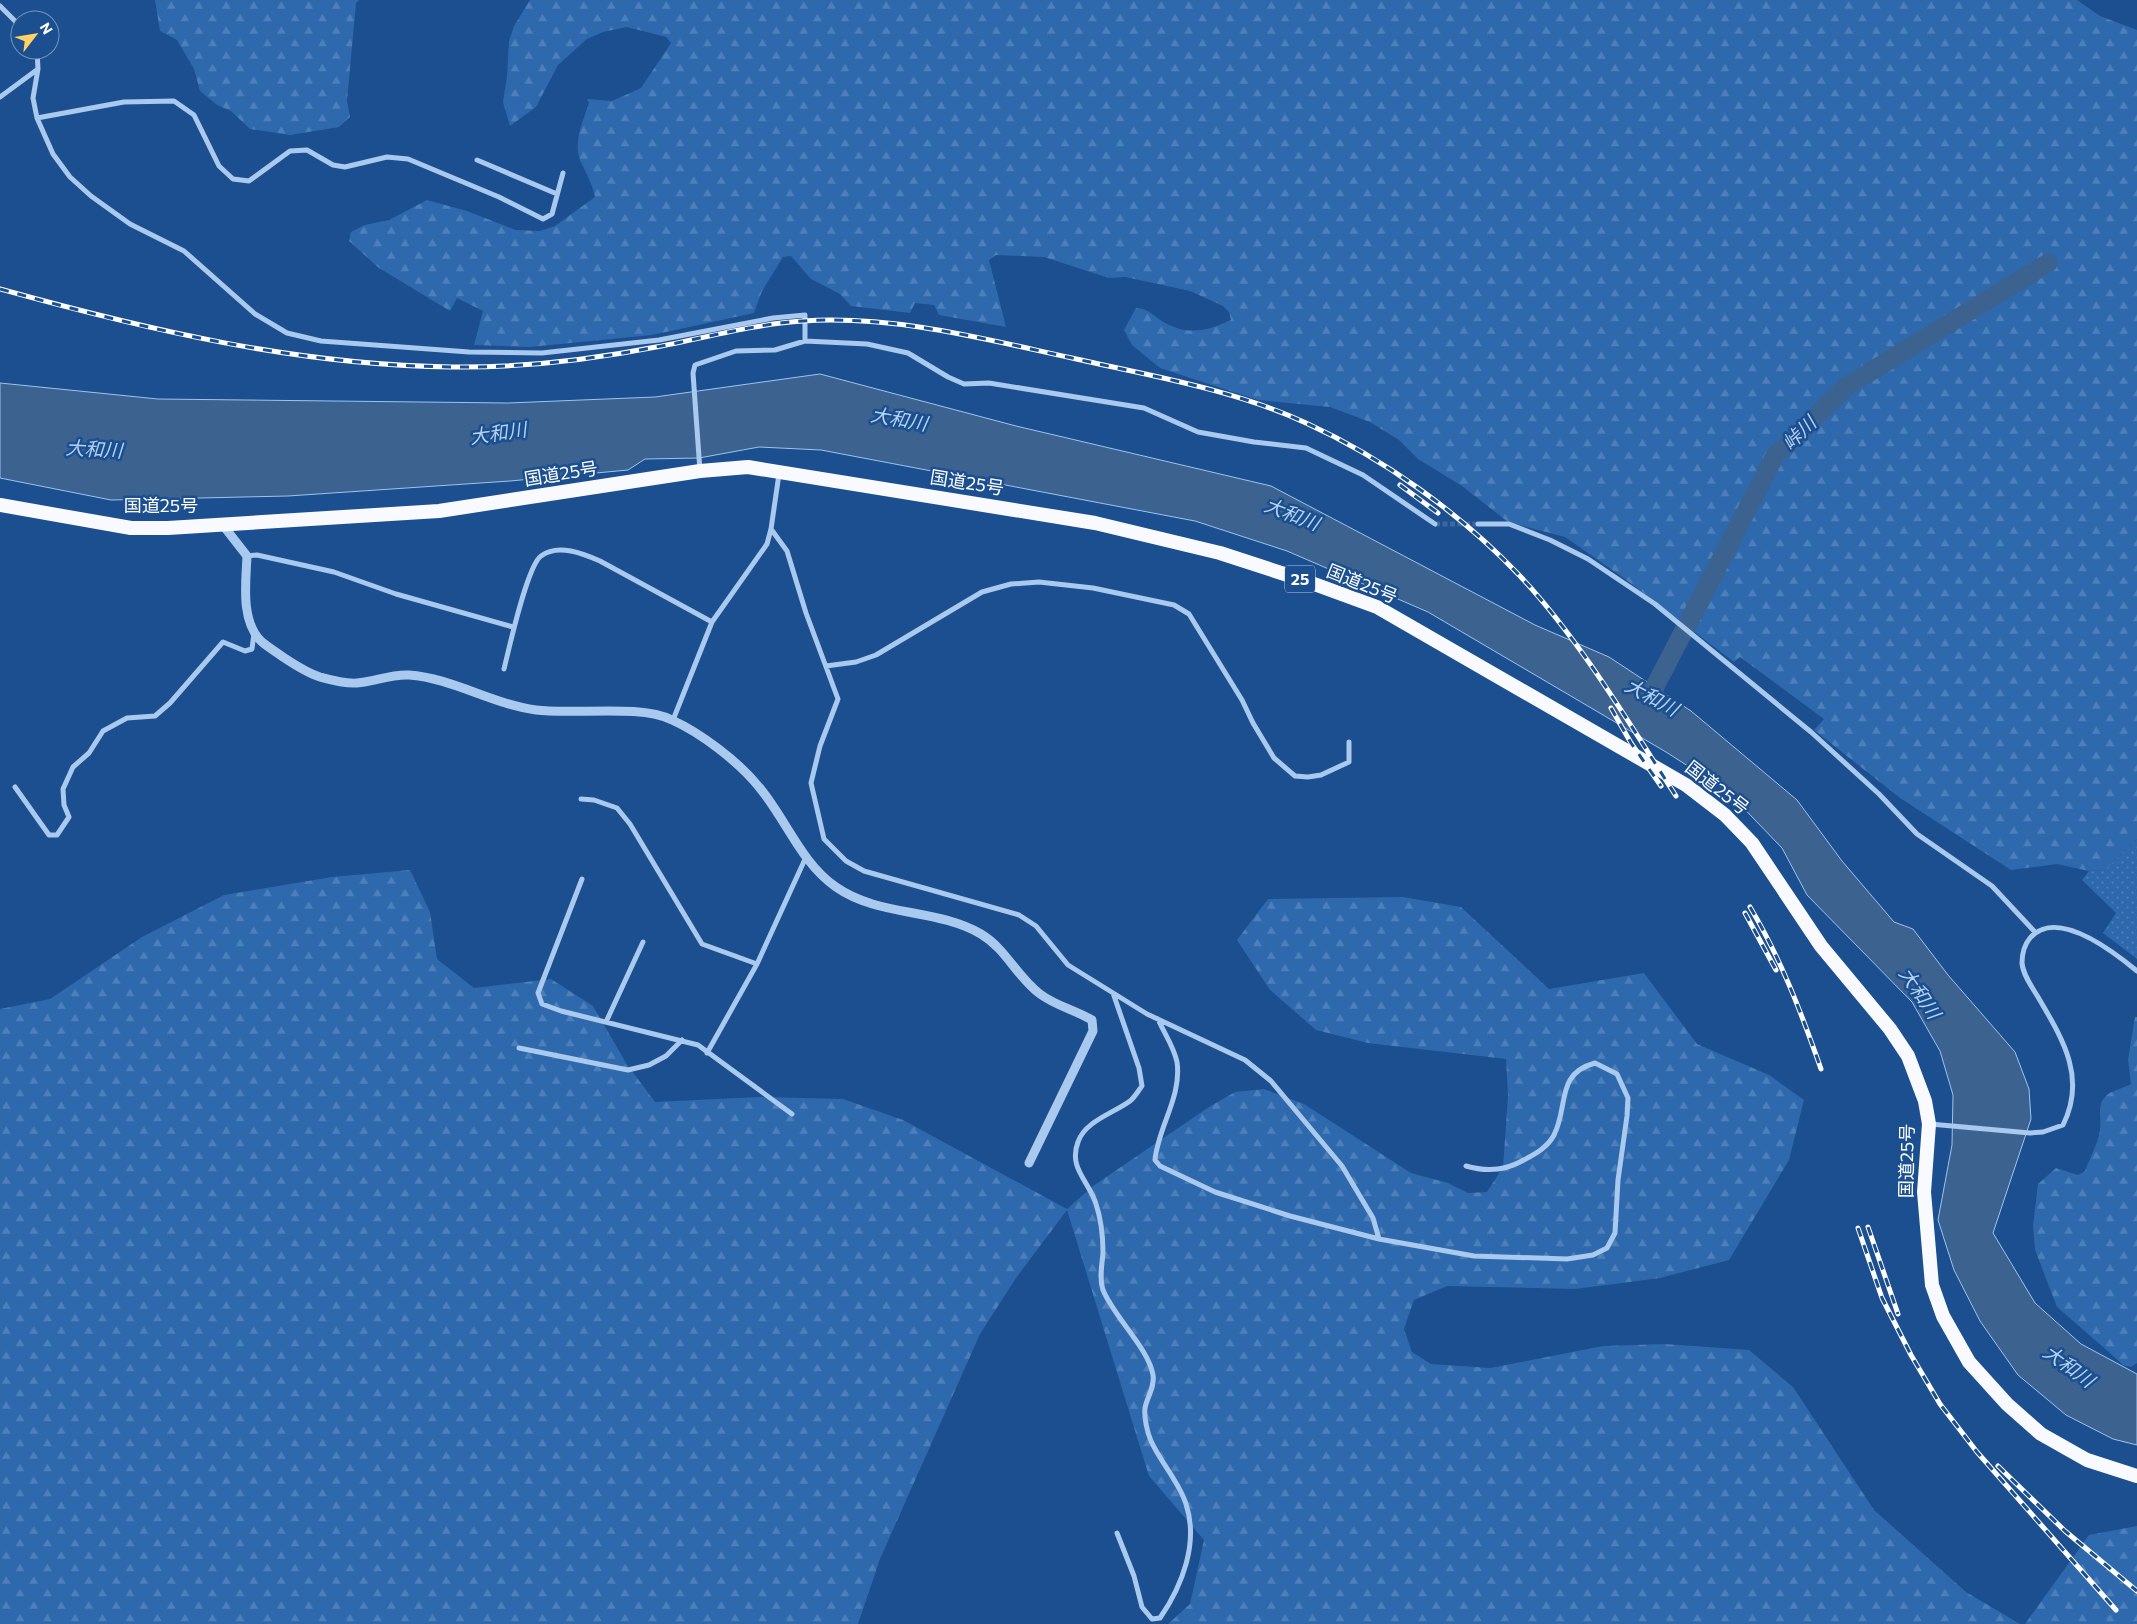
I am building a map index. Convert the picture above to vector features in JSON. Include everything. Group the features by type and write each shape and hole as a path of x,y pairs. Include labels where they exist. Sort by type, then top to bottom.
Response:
{"highway":[{"name":"国道25号","path":"0,505 131,528 222,524 439,511 700,471 748,467 1095,523 1220,553 1377,607 1686,785 1732,822 1752,843 1821,946 1890,1029 1908,1056 1920,1084 1935,1124 1924,1192 1932,1285 1943,1316 1969,1362 2007,1404 2041,1434 2087,1460 2137,1476"}],"street":[{"path":"0,6 10,16"},
{"path":"38,60 38,69 33,98 37,118 53,154 70,177 91,196 130,224 184,251 255,314 287,332 321,341 470,352 542,353 659,340 773,318 805,315 805,341"},
{"path":"0,97 38,69"},
{"path":"37,118 124,102 174,101 194,115 219,166 233,179 249,181 290,151 307,150 333,165 344,168 386,158 408,159 499,197 543,219 552,214 563,173"},
{"path":"477,160 557,194"},
{"path":"700,471 697,454 693,373 695,364 736,351 775,350 805,341 867,344 908,354 964,384 989,383 1144,408 1198,432 1254,442 1306,448 1363,475 1435,524"},
{"path":"673,720 712,622 767,544 771,529 779,471"},
{"path":"222,524 247,556 245,591 249,619 254,629 260,640 295,665 318,676 341,682 357,683 384,677 409,675 532,710 562,713 619,711 673,720 728,756 760,788 806,857 835,887 856,898 887,907 952,921 981,934 999,947 1026,982 1041,994 1092,1020 1093,1031 1029,1163"},
{"path":"1478,524 1509,524 1550,540 1588,559 1655,604 1811,732 1879,794 1917,834 1992,886 2035,932"},
{"path":"771,529 787,551 806,613 838,699 820,746 811,783 824,839 846,861 864,871 1019,915 1036,926 1068,964 1158,1018 1245,1060 1271,1081 1313,1128 1342,1166 1373,1218 1379,1239"},
{"path":"504,669 513,627 535,565 541,556 557,550 583,553 712,622"},
{"path":"247,556 257,555 334,572 396,594 513,627"},
{"path":"826,666 856,662 876,655 982,592 1011,584 1039,582 1093,588 1174,605 1189,614 1242,700 1274,758 1295,776 1321,775 1349,762 1349,742"},
{"path":"15,787 49,835 57,835 69,817 64,805 63,788 73,767 89,753 103,731 128,718 155,716 170,703 223,642 245,651 252,649 254,629"},
{"path":"581,799 594,800 617,808 630,824 702,944 757,964"},
{"path":"708,1054 757,964 806,857"},
{"path":"582,879 538,993 542,1004 682,1040 698,1046 792,1114"},
{"path":"1935,1124 2030,1132 2054,1130 2063,1125 2070,1112 2073,1077 2069,1057 2029,981 2022,963 2024,949 2035,932 2047,928 2084,934 2108,948 2137,970"},
{"path":"606,1022 643,942"},
{"path":"1113,992 1139,1068 1142,1086 1132,1099 1083,1131 1074,1161 1096,1203 1102,1233 1101,1278 1103,1289 1114,1311 1148,1360 1153,1375 1152,1388 1145,1408 1151,1440 1186,1503 1191,1524 1190,1545 1184,1571 1171,1602 1160,1618 1152,1619 1142,1607 1134,1576 1117,1533"},
{"path":"1158,1018 1174,1051 1177,1080 1173,1103 1155,1160 1176,1175 1215,1192 1290,1216 1379,1239 1474,1256 1567,1259 1593,1255 1607,1248 1615,1233 1618,1180 1628,1116 1628,1098 1617,1074 1595,1063 1581,1067 1573,1074 1567,1084 1558,1125 1543,1149 1510,1168 1479,1170 1466,1166"},
{"path":"519,1048 628,1070 649,1065 666,1056 682,1040"}],"green space":[{"path":"155,0 359,0 356,3 347,101 350,117 339,127 290,135 250,129 231,111 217,105 200,91 194,69 177,40 160,31"},
{"path":"530,0 2077,0 2100,16 2137,30 2137,839 2105,870 2089,871 2057,864 2011,870 1900,798 1814,730 1824,719 1740,657 1734,662 1621,576 1565,537 1508,522 1462,486 1418,459 1399,440 1370,422 1330,407 1258,400 1160,368 1132,345 1124,330 1136,308 1146,310 1169,325 1187,330 1204,329 1231,320 1229,312 1223,306 1190,291 1125,277 1109,278 1044,257 996,255 989,260 1006,327 939,315 934,305 915,303 910,313 851,306 840,294 811,279 791,256 783,257 762,291 754,313 652,335 530,347 474,345 483,311 457,298 450,311 379,268 349,241 351,232 365,225 389,220 427,200 467,211 516,230 540,231 555,226 595,197 578,153 578,139 589,103 587,99 612,101 641,88 671,43 666,37 627,27 603,32 587,39 558,65 536,107 510,126 503,102 509,41 514,26"},
{"path":"2137,839 2137,959 2103,933 2116,913 2082,880 2089,871 2105,870"},
{"path":"410,870 430,912 437,959 474,988 551,979 593,1006 626,1063 655,1102 759,1097 843,1099 903,1120 1067,1209 1093,1186 1209,1107 1235,1092 1264,1089 1304,1104 1411,1173 1448,1183 1468,1193 1487,1192 1503,1167 1508,1096 1506,1059 1368,1043 1316,1030 1270,990 1237,940 1268,899 1403,897 1461,907 1549,989 1644,973 1697,1044 1769,1075 1804,1100 1789,1160 1729,1260 1660,1278 1575,1289 1447,1286 1414,1300 1404,1329 1412,1352 1431,1364 1490,1368 1603,1346 1665,1344 1749,1350 1793,1387 1874,1510 1966,1592 2020,1624 1168,1624 1190,1604 1204,1540 1149,1476 1067,1210 1016,1278 980,1334 880,1559 858,1624 0,1624 0,1009 50,999 142,937 224,895 332,877"},
{"path":"2135,1017 2137,1017 2137,1363 2131,1367 2123,1365 2057,1307 2035,1250 2033,1226 2038,1184 2056,1168 2078,1175 2085,1171 2099,1135 2100,1108 2103,1100 2108,1094 2131,1084 2128,1060"},
{"path":"2137,1526 2137,1624 2025,1624 2089,1535"}],"water":[{"name":"大和川","path":"820,374 1016,426 1271,486 1535,625 1609,657 1691,711 1797,800 1842,861 1894,922 1913,929 1948,975 2015,1052 2029,1089 2031,1119 1993,1233 2035,1303 2081,1344 2137,1374 2137,1445 2113,1439 2066,1415 2018,1375 1980,1321 1954,1270 1938,1220 1952,1145 1953,1095 1940,1051 1912,1002 1807,895 1782,848 1727,791 1666,752 1428,612 1287,551 1195,521 821,450 759,447 699,458 645,459 628,470 510,481 288,496 111,500 0,478 0,383 158,399 508,403 655,397"}],"waterway":[{"name":"峠川","path":"1651,694 1775,456 1847,386 2048,263"}],"tunnel":[{"path":"1435,524 1478,524"}],"railway":[{"path":"0,289 111,318 223,343 336,360 393,365 451,367 529,365 631,352 748,328 803,321 837,320 905,325 1006,343 1191,384 1250,401 1278,411 1335,437 1392,470 1446,509 1496,552 1541,599 1562,625 1602,681 1676,796"},
{"path":"1400,485 1438,513"},
{"path":"1611,708 1631,743 1661,786"},
{"path":"1750,907 1790,986 1821,1069"},
{"path":"1745,913 1776,970"},
{"path":"1868,1227 1898,1314"},
{"path":"1858,1228 1882,1298 1911,1355 1940,1404 1977,1452 2116,1610"},
{"path":"1998,1466 2065,1531 2137,1591"}]}
